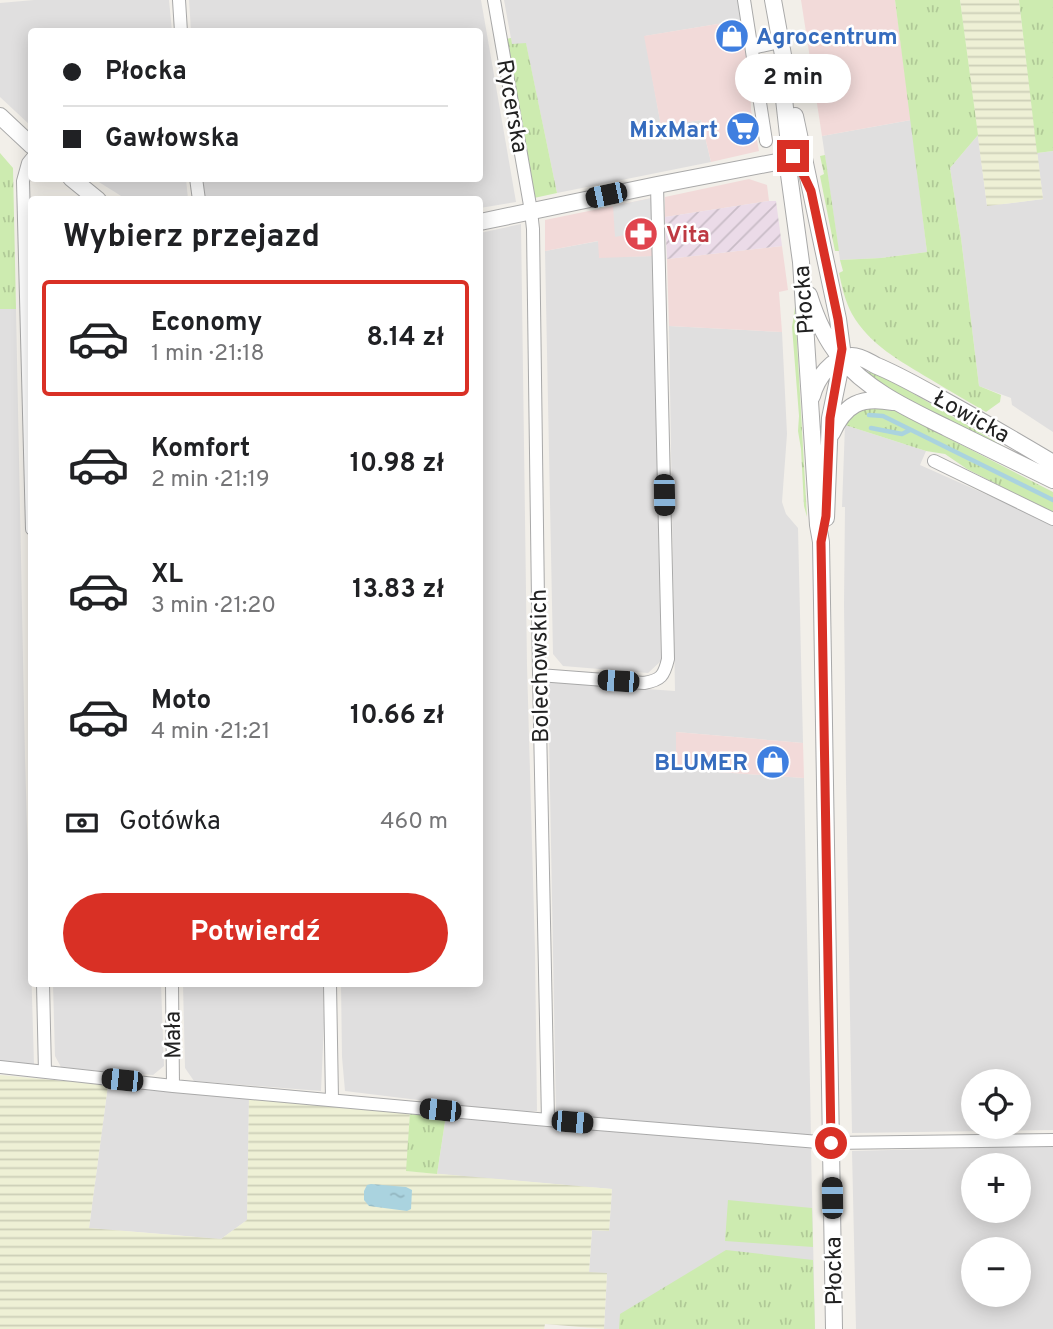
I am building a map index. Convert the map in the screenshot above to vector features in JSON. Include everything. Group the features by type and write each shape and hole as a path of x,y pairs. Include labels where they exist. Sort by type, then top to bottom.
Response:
{"street":[{"path":"179,0 181,28"},
{"name":"Rycerska","path":"494,0 531,211"},
{"path":"744,0 766,141"},
{"name":"Płocka","path":"772,0 842,349 830,418 826,516 821,542"},
{"path":"752,48 781,50"},
{"name":"Płocka","path":"781,50 788,160 802,262 821,542 834,1329"},
{"path":"759,93 782,88"},
{"path":"0,116 28,142"},
{"path":"483,221 657,184 788,160 795,152 799,134"},
{"path":"788,160 803,174 811,191"},
{"path":"28,163 23,181 28,336"},
{"path":"76,182 93,196"},
{"path":"538,675 645,683 661,677 668,659 657,184"},
{"name":"Bolechowskich","path":"531,211 548,1120"},
{"name":"Łowicka","path":"802,262 816,316 825,335 842,360 858,375 907,408 1053,480"},
{"name":"Łowicka","path":"838,319 851,343 890,371"},
{"name":"Łowicka","path":"842,360 851,356 861,358 890,371 1053,463"},
{"path":"810,409 818,378 842,360"},
{"name":"Łowicka","path":"830,438 842,414 855,404 877,400 907,408"},
{"path":"934,461 1053,519"},
{"path":"43,987 45,1072"},
{"name":"Mała","path":"172,987 173,1086"},
{"path":"330,987 332,1099"},
{"path":"0,1067 173,1086 831,1143 1053,1140"}],"shaded area":[{"path":"34,0 169,0 172,28 28,28 28,123 0,97 0,3"},
{"path":"189,0 481,0 516,202 483,208 483,196 205,196 203,182 483,182 483,28 191,28"},
{"path":"504,0 739,0 742,20 645,36 661,126 701,120 711,162 557,193 526,44 512,44"},
{"path":"801,0 895,0 911,120 822,136"},
{"path":"742,20 750,76 751,110 759,151 711,162 701,120 661,126 644,36"},
{"path":"911,120 927,252 840,260 822,136"},
{"path":"978,135 987,206 1043,199 1037,153 1053,151 1053,432 1012,405 1011,398 979,386 950,168"},
{"path":"749,179 767,185 769,201 665,217 665,197"},
{"path":"99,182 186,182 188,196 121,196"},
{"path":"652,198 653,256 599,258 598,241 545,251 545,220"},
{"path":"652,198 653,235 644,231 615,237 613,206"},
{"path":"776,201 782,246 667,259 665,217"},
{"path":"521,224 537,1111 517,1112 345,1091 342,1057 341,987 483,987 483,232"},
{"path":"599,241 599,257 653,256 661,661 648,673 563,666 553,654 545,251"},
{"path":"782,246 788,290 779,292 782,332 669,326 667,259"},
{"path":"0,309 16,309 28,860 28,987 32,987 34,1065 0,1062"},
{"path":"669,326 782,332 787,434 782,502 786,514 798,528 803,743 676,732 676,764 718,772 804,778 811,1137 556,1115 548,682 675,691"},
{"path":"845,425 926,451 920,465 1053,524 1053,1130 1031,1130 1031,1069 961,1069 961,1131 852,1133 845,507 842,507"},
{"path":"676,732 803,743 804,778 718,772 676,765"},
{"path":"53,987 161,987 164,1066 153,1075 61,1067 55,1056"},
{"path":"183,987 323,987 321,1091 194,1081 185,1068"},
{"path":"108,1085 249,1098 247,1220 221,1239 89,1228"},
{"path":"446,1115 811,1148 815,1329 604,1329 607,1274 589,1273 592,1230 609,1231 612,1189 437,1174"},
{"path":"1053,1146 1053,1329 856,1329 852,1151"}],"green space":[{"path":"895,0 960,0 978,135 950,168 979,386 1001,395 1000,402 986,412 908,366 868,335 852,314 840,278 839,273 843,271 840,260 927,252"},
{"path":"960,0 1019,0 1043,199 987,206"},
{"path":"1019,0 1053,0 1053,151 1037,153"},
{"path":"511,38 512,44 526,43 557,193 534,198 506,39"},
{"path":"0,153 13,168 16,309 0,309"},
{"path":"825,155 839,251 835,251 820,176 824,174 820,156"},
{"path":"795,307 807,517 798,431 792,327"},
{"path":"865,371 892,381 1039,467 927,412"},
{"path":"886,406 1053,492 1053,513 967,469 945,454 926,451 845,425 858,411"},
{"path":"0,1075 108,1085 89,1228 221,1239 247,1220 249,1098 410,1112 407,1171 612,1189 609,1231 592,1230 589,1272 607,1273 604,1329 545,1324 544,1329 0,1329"},
{"path":"410,1112 446,1115 437,1174 406,1171"},
{"path":"728,1200 812,1208 813,1247 725,1241"},
{"path":"726,1250 813,1260 815,1329 619,1329 620,1314"}],"water":[{"path":"367,1185 412,1190 411,1209 407,1211 369,1206 364,1200 364,1191"}],"waterway":[{"path":"869,415 883,416 1053,500"},
{"path":"871,428 902,434 910,430"}],"place":[{"name":"Agrocentrum","path":"732,36"},
{"name":"MixMart","path":"743,129"},
{"name":"Vita","path":"641,234"},
{"name":"BLUMER","path":"773,762"}],"route":[{"path":"793,156 788,160 803,174 811,191 841,332 842,349 830,418 826,516 821,542 831,1143"}]}
